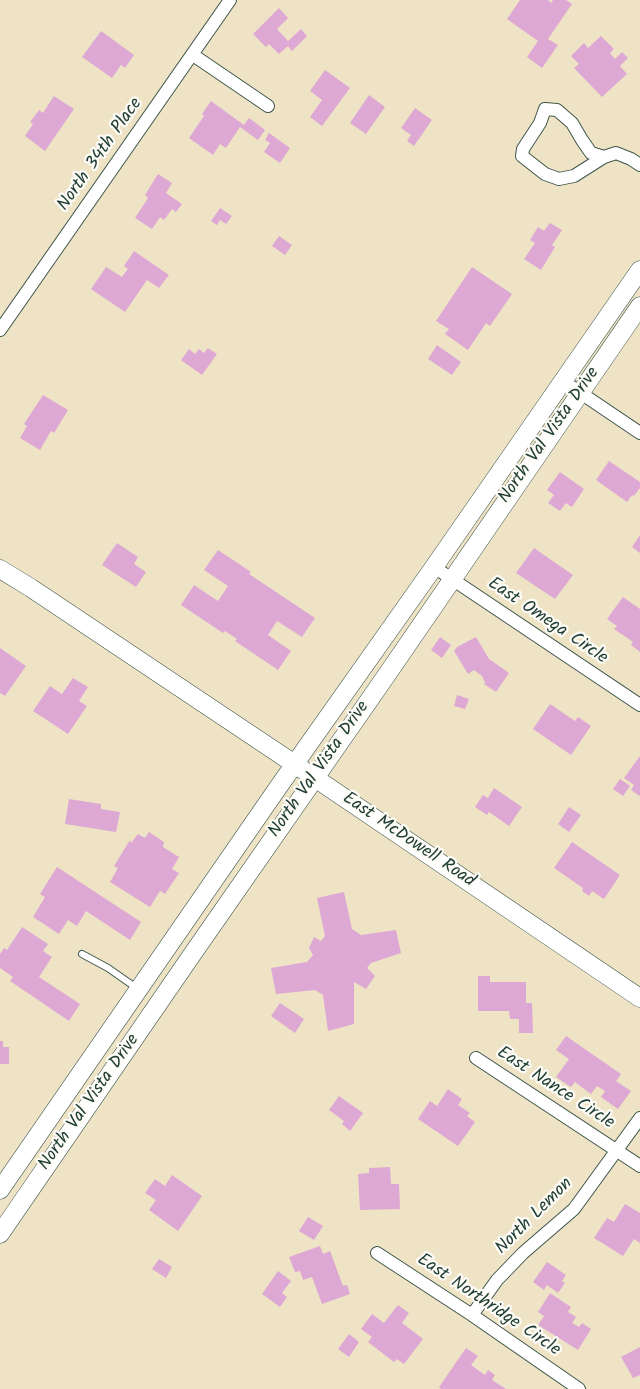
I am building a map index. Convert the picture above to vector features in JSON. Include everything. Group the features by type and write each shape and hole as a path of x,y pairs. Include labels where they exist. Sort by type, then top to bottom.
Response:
{"main road":[{"name":"North Val Vista Drive","path":"0,1190 640,270"},
{"name":"North Val Vista Drive","path":"0,1234 640,306"},
{"name":"East McDowell Road","path":"0,569 295,764 640,998"},
{"path":"139,990 159,1003"},
{"path":"49,1119 69,1133"}],"street":[{"name":"North 34th Place","path":"0,330 230,0"},
{"path":"193,55 268,106"},
{"path":"604,158 591,153 572,123 557,110 545,110 540,123 522,149 522,156 545,174 559,179 574,176 616,153 640,165"},
{"path":"563,381 640,433"},
{"name":"East Omega Circle","path":"434,567 640,706"},
{"name":"East Nance Circle","path":"476,1058 640,1166"},
{"name":"North Lemon","path":"472,1315 497,1280 523,1253 574,1208 640,1118"},
{"name":"East Northridge Circle","path":"377,1253 472,1315 579,1389"}],"lane":[{"path":"82,954 108,968 139,990"}],"building":[{"path":"520,0 548,0 551,3 553,0 566,0 572,4 548,39 558,45 542,68 527,57 538,41 507,19"},
{"path":"279,8 288,18 277,29 288,41 301,29 307,36 292,51 288,46 279,54 269,44 266,47 253,34"},
{"path":"101,31 134,55 125,68 121,65 112,78 82,57"},
{"path":"601,36 614,49 610,53 615,59 622,52 628,58 620,66 627,74 602,97 574,68 579,64 571,56 584,43 588,48"},
{"path":"325,70 350,88 322,126 310,117 322,100 310,91"},
{"path":"369,95 385,107 366,134 350,123"},
{"path":"54,96 74,109 45,151 25,136 33,124 30,122 39,110 43,113"},
{"path":"211,101 244,125 249,118 265,130 258,140 240,127 226,148 220,144 213,155 189,138 204,116 202,114"},
{"path":"415,108 432,120 414,146 407,141 411,135 401,128"},
{"path":"269,133 290,148 280,163 264,152 270,143 265,140"},
{"path":"158,174 172,183 166,193 182,204 176,212 172,209 164,220 160,217 152,229 135,218 148,198 145,195"},
{"path":"220,208 232,216 226,224 220,220 217,225 211,221"},
{"path":"550,223 562,230 552,245 555,247 541,270 524,259 535,243 530,240 538,227 544,231"},
{"path":"279,236 292,245 285,255 272,246"},
{"path":"134,251 169,275 159,288 147,280 125,312 91,289 106,267 122,277 128,269 124,266"},
{"path":"472,267 512,294 490,326 486,323 468,350 445,334 449,329 436,321"},
{"path":"437,345 461,362 452,375 428,359"},
{"path":"208,348 217,354 202,375 181,360 189,349 195,354 199,349 204,353"},
{"path":"43,395 68,410 54,433 51,431 40,450 20,438 27,426 24,424"},
{"path":"609,461 640,482 640,488 627,502 596,480"},
{"path":"560,472 584,489 572,507 566,503 560,511 548,503 554,495 547,490"},
{"path":"640,535 640,553 632,547"},
{"path":"117,543 138,557 134,564 146,572 136,587 102,565"},
{"path":"534,548 573,575 555,599 516,573"},
{"path":"218,550 251,572 249,574 315,618 302,637 277,621 268,635 291,651 278,670 235,641 237,639 225,631 223,633 181,605 194,585 218,601 228,586 204,570"},
{"path":"623,597 640,609 640,652 631,645 633,642 614,629 617,626 607,619"},
{"path":"440,637 451,645 442,658 431,650"},
{"path":"476,637 489,659 509,673 496,692 484,684 482,676 474,670 468,674 454,651 457,647"},
{"path":"0,648 26,666 5,696 0,693"},
{"path":"73,678 88,687 79,701 87,706 68,734 33,711 50,686 62,694"},
{"path":"457,695 469,699 465,709 454,706"},
{"path":"550,704 575,721 578,717 591,726 571,755 533,729"},
{"path":"640,756 640,796 631,790 634,785 624,778"},
{"path":"620,779 630,786 623,796 613,789"},
{"path":"494,788 522,807 509,826 489,812 487,815 475,807 483,795 488,798"},
{"path":"69,799 101,804 101,809 120,812 116,832 65,824"},
{"path":"569,807 581,815 569,832 558,824"},
{"path":"149,832 164,842 163,847 179,857 172,869 179,873 165,894 160,891 150,907 110,882 118,868 114,866 130,840 131,843 138,834 145,838"},
{"path":"572,842 620,875 604,899 592,891 589,896 582,891 583,888 554,868"},
{"path":"57,867 141,922 130,940 86,911 77,926 68,920 59,934 33,917 45,897 40,894"},
{"path":"344,892 352,929 361,935 396,930 401,953 371,963 367,968 375,976 366,989 354,982 354,1024 328,1031 323,995 315,990 276,994 271,968 307,962 313,955 309,948 314,937 321,941 325,936 317,898"},
{"path":"22,927 48,944 43,951 52,957 39,977 80,1004 69,1021 10,981 13,977 0,968 0,954 4,948 7,950"},
{"path":"478,976 490,976 490,982 526,982 526,1003 532,1003 533,1033 519,1033 519,1019 510,1019 509,1011 478,1011"},
{"path":"280,1003 304,1019 295,1033 271,1016"},
{"path":"566,1036 621,1074 616,1081 631,1091 618,1109 601,1097 605,1091 597,1086 591,1094 575,1082 571,1087 556,1077 569,1059 556,1050"},
{"path":"0,1041 3,1041 3,1047 9,1047 9,1064 0,1064"},
{"path":"448,1089 462,1099 458,1105 470,1113 467,1116 475,1122 458,1146 418,1119 430,1101 437,1106"},
{"path":"339,1096 363,1113 350,1131 342,1124 344,1121 329,1110"},
{"path":"390,1167 391,1184 399,1184 400,1209 360,1210 358,1174 369,1173 369,1168"},
{"path":"172,1175 202,1196 178,1231 149,1210 156,1200 145,1193 155,1179 165,1186"},
{"path":"625,1204 640,1213 640,1243 634,1239 623,1256 594,1238 607,1218 614,1222"},
{"path":"308,1217 323,1226 314,1240 299,1231"},
{"path":"320,1246 323,1254 330,1251 343,1286 347,1285 350,1294 322,1304 312,1277 303,1280 300,1271 295,1272 289,1257"},
{"path":"159,1259 172,1267 166,1278 152,1269"},
{"path":"547,1262 566,1275 562,1281 565,1283 558,1293 547,1285 544,1290 533,1282"},
{"path":"278,1271 291,1281 282,1293 287,1297 280,1307 262,1294"},
{"path":"550,1293 571,1307 568,1312 576,1317 572,1323 579,1327 582,1323 591,1329 578,1350 538,1325 544,1316 538,1312"},
{"path":"398,1305 409,1313 402,1323 423,1339 404,1364 397,1359 394,1362 368,1342 372,1337 361,1329 372,1314 384,1323"},
{"path":"349,1334 359,1342 349,1357 338,1349"},
{"path":"640,1347 640,1375 633,1378 621,1357"},
{"path":"466,1348 478,1356 471,1365 485,1375 488,1370 495,1375 492,1380 506,1389 441,1389 439,1387"}]}
